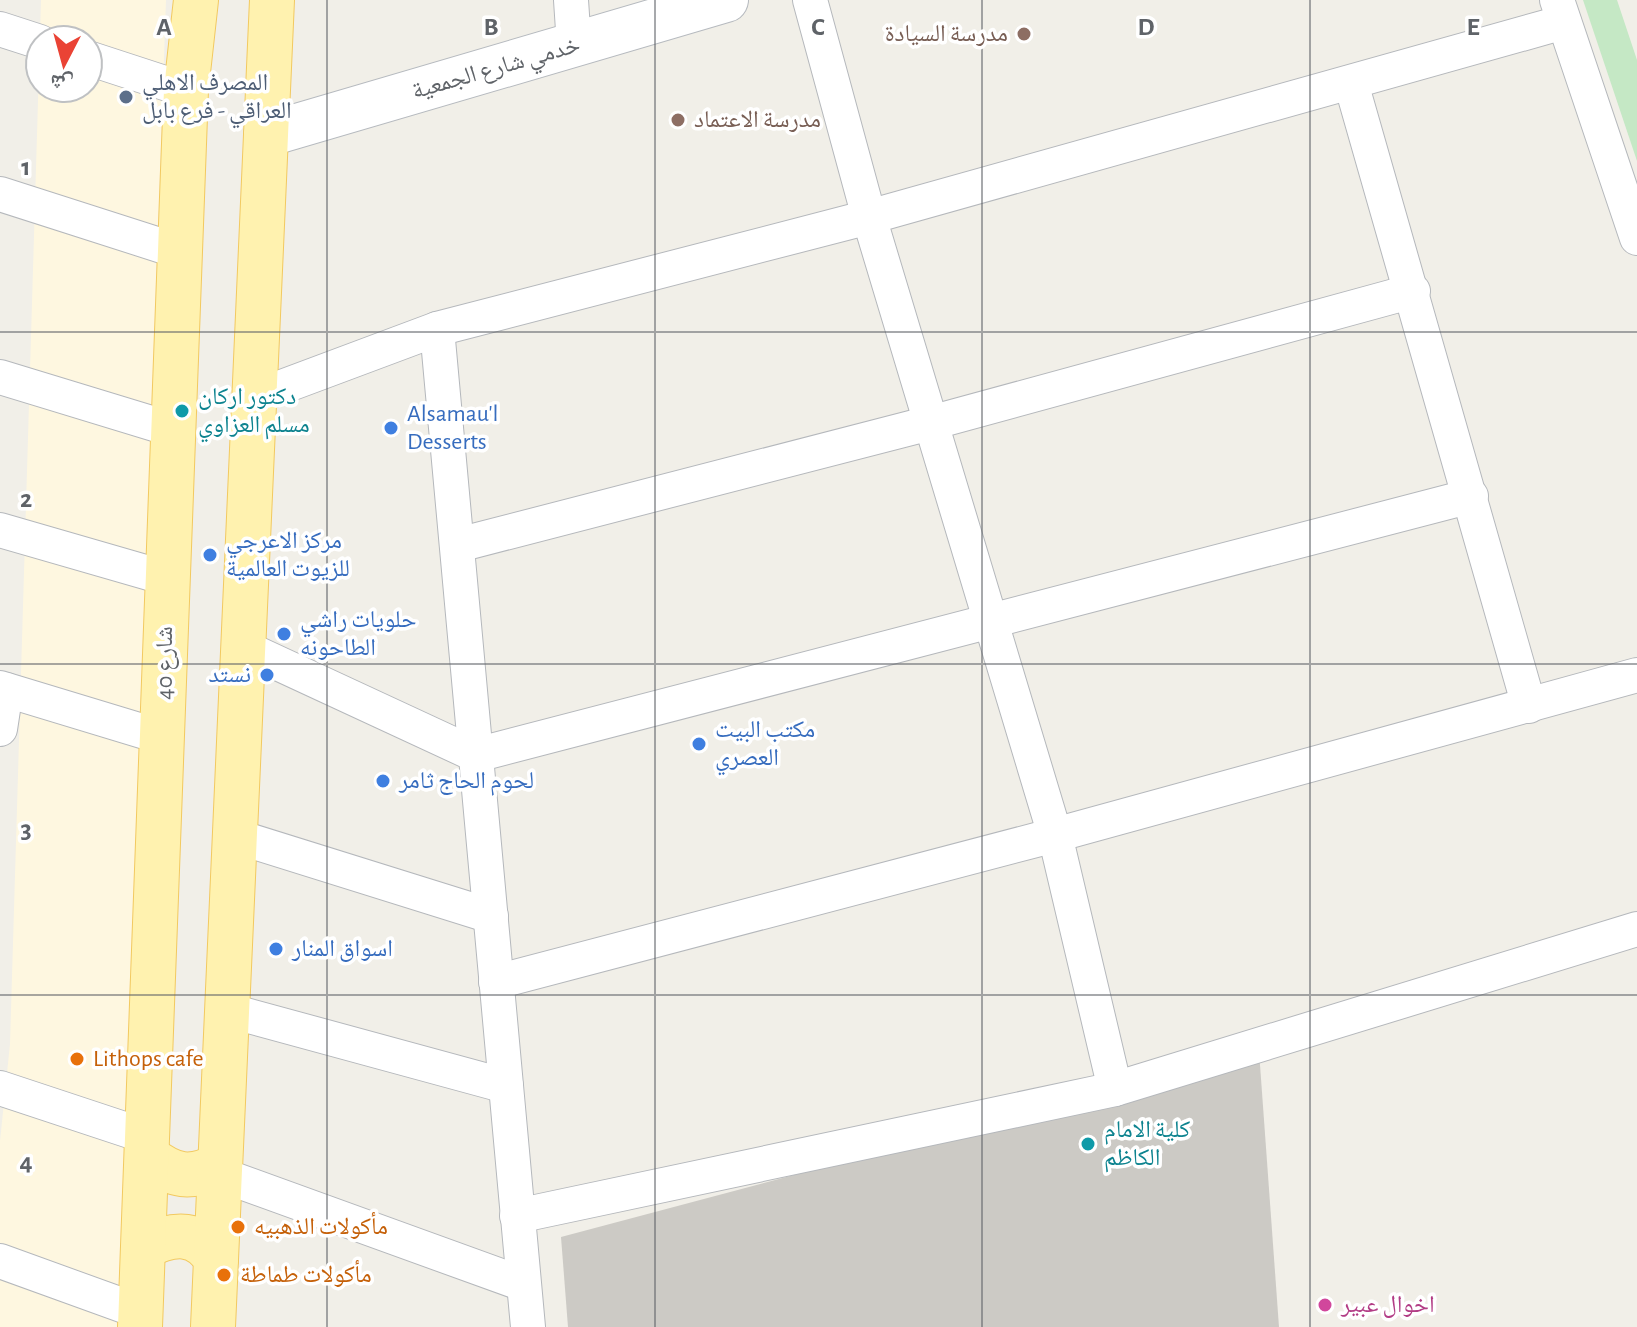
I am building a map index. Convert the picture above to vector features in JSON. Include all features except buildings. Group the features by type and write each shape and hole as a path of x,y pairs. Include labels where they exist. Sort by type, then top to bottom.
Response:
{"main road":[{"name":"شارع 40","path":"141,1320 165,738 166,578 186,90 196,0"},
{"path":"213,1327 272,0"},
{"path":"148,1147 179,1175 220,1169"},
{"path":"144,1247 167,1236 189,1236 208,1247 216,1259"}],"street":[{"path":"571,0 574,45"},
{"name":"خدمي شارع الجمعية","path":"266,135 726,0"},
{"path":"810,0 869,217 934,422 1055,835 1115,1089"},
{"path":"255,397 437,329 869,217 1351,83 1561,11 1637,238"},
{"path":"0,29 24,37"},
{"path":"104,63 186,90"},
{"path":"1351,83 1413,291 1529,706"},
{"path":"0,194 181,252"},
{"path":"458,545 934,422 1413,291"},
{"path":"437,329 528,1327"},
{"path":"0,377 174,430"},
{"path":"243,647 476,755 1471,496"},
{"path":"0,530 166,578"},
{"path":"496,982 1055,835 1637,675"},
{"path":"0,729 3,689 165,738"},
{"path":"235,836 491,916"},
{"path":"517,1216 1115,1089 1637,929"},
{"path":"227,1010 506,1086"},
{"path":"0,1088 148,1147"},
{"path":"220,1169 523,1284"},
{"path":"0,1261 141,1320"}],"shaded area":[{"path":"41,0 166,0 120,1327 0,1327 0,1141 10,1044 38,104 104,104 104,24 40,24"}],"green space":[{"path":"1583,0 1617,0 1637,60 1637,161"}],"place":[{"name":"مدرسة السيادة","path":"1024,34"},
{"name":"المصرف الاهلي العراقي - فرع بابل","path":"126,97"},
{"name":"مدرسة الاعتماد","path":"678,120"},
{"name":"دكتور اركان مسلم العزاوي","path":"182,411"},
{"name":"Alsamau'l Desserts","path":"391,428"},
{"name":"مركز الاعرجي للزيوت العالمية","path":"210,555"},
{"name":"حلويات راشي الطاحونه","path":"284,634"},
{"name":"نستد","path":"267,675"},
{"name":"مكتب البيت العصري","path":"699,744"},
{"name":"لحوم الحاج ثامر","path":"383,781"},
{"name":"اسواق المنار","path":"276,949"},
{"name":"Lithops cafe","path":"77,1059"},
{"name":"كلية الامام الكاظم","path":"1088,1144"},
{"name":"مأكولات الذهبيه","path":"238,1227"},
{"name":"مأكولات طماطة","path":"224,1275"},
{"name":"اخوال عبير","path":"1325,1305"}]}
